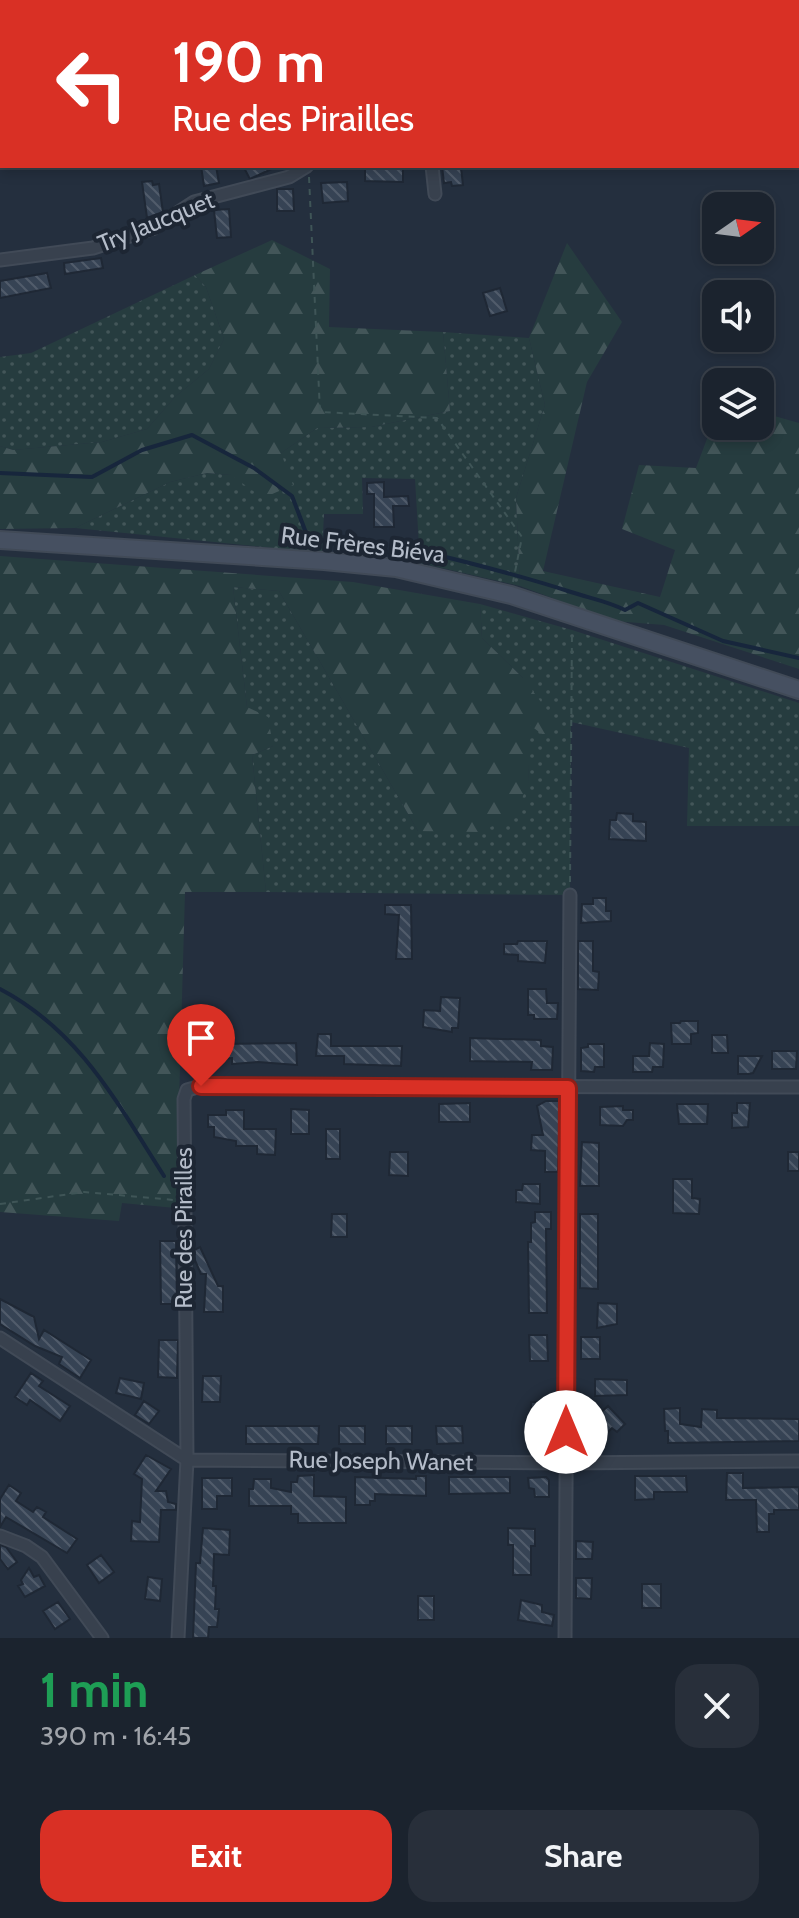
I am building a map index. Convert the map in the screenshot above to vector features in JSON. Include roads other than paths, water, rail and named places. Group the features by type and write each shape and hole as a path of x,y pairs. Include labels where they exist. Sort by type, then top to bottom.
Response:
{"street":[{"name":"Try Jaucquet","path":"0,260 93,248 154,228 194,202 289,177 304,168"},
{"path":"432,168 435,194"},
{"name":"Rue Frères Biéva","path":"0,540 396,568 511,595 799,690"},
{"path":"565,1638 570,895"},
{"name":"Rue des Pirailles","path":"178,1638 187,1460 183,1201 184,1099 187,1090 201,1086 568,1088"},
{"path":"568,1088 799,1087"},
{"path":"0,1338 187,1460"},
{"name":"Rue Joseph Wanet","path":"187,1460 799,1461"},
{"path":"0,1536 26,1546 42,1557 102,1638"}],"waterway":[{"path":"0,473 92,477 142,450 192,435 254,468 292,496 308,538 363,547"},
{"path":"413,549 532,580 625,610 638,603 723,641 799,658"},
{"path":"0,989 28,1006 75,1047 113,1096 164,1176"}]}
